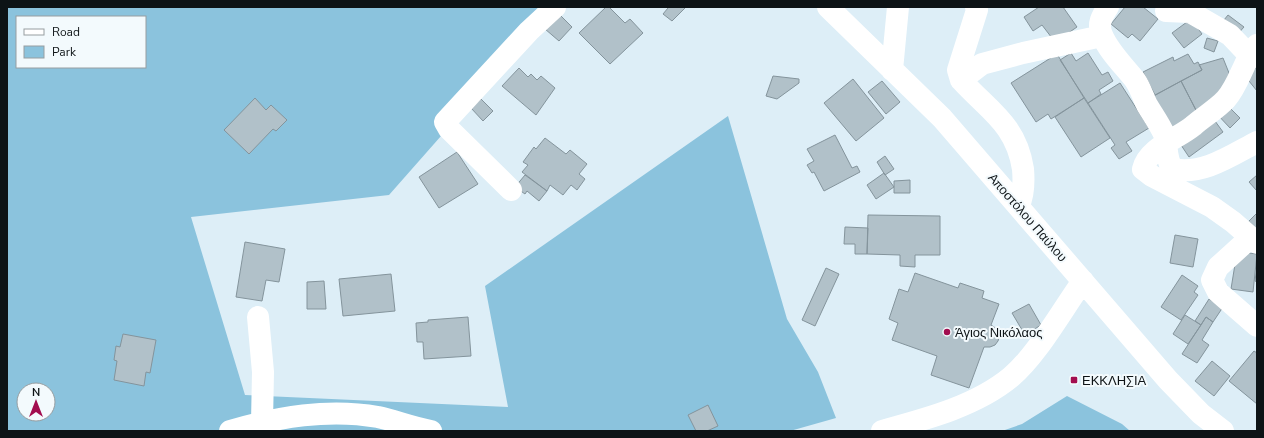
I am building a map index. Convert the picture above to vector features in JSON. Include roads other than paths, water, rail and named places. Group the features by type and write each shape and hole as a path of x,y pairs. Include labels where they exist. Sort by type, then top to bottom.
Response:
{"street":[{"path":"511,190 449,129 446,122 529,31 555,7"},
{"name":"Αποστόλου Παύλου","path":"828,7 942,118 1168,380 1201,414 1223,431"},
{"path":"892,70 898,7"},
{"path":"976,7 977,10 972,30 958,70 962,80 1009,129 1016,141 1021,156 1023,174 1022,198 1019,206"},
{"path":"1108,7 1101,17 1099,27 1102,36 1136,82 1148,107 1160,124 1167,143 1168,163 1173,169 1184,172 1201,168 1224,160 1257,142"},
{"path":"1166,11 1190,12 1253,50 1226,99 1188,130 1167,143 1145,161 1143,169 1152,176 1212,207 1254,240 1218,267 1212,280 1218,292 1257,326"},
{"path":"962,80 982,64 1023,53 1102,36"},
{"path":"882,431 933,416 980,398 1012,376 1041,341 1083,281"},
{"path":"258,317 264,372 262,422"},
{"path":"230,431 262,422 317,413 377,417 431,431"}],"place":[{"name":"Άγιος Νικόλαος","path":"947,332"},
{"name":"ΕΚΚΛΗΣΙΑ","path":"1074,380"}]}
